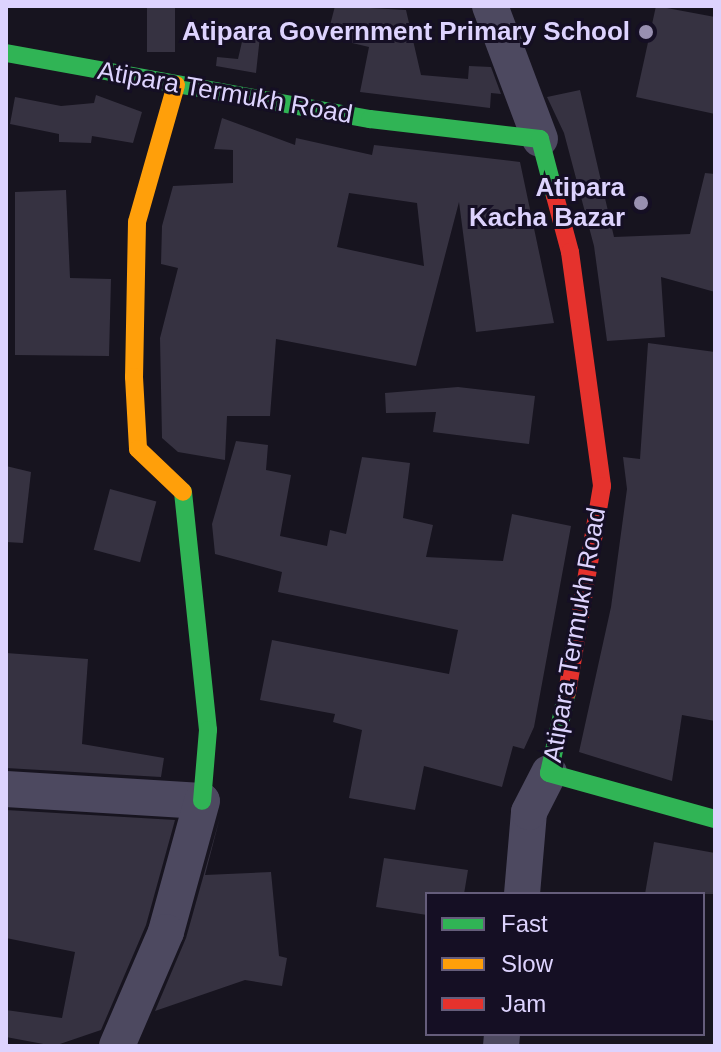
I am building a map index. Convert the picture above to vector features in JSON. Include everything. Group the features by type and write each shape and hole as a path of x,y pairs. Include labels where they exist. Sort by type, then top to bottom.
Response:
{"main road":[{"name":"Atipara Termukh Road","path":"6,53 176,85 540,139 570,252 602,486 586,604 549,773 715,819"},
{"path":"176,85 137,222 134,377 138,449 184,493 208,730 202,801"}],"street":[{"name":"Atipara Termukh Road","path":"490,6 540,139"},
{"path":"522,892 529,812 549,773"},
{"path":"6,789 202,801 166,932 117,1046"}],"building":[{"path":"147,6 175,6 175,52 147,52"},
{"path":"335,6 406,10 421,75 468,79 469,66 491,67 501,94 491,93 490,108 360,92 369,47 327,37"},
{"path":"656,6 715,17 715,114 636,97"},
{"path":"244,33 260,36 256,73 216,66 217,57 238,59"},
{"path":"580,90 614,237 690,234 705,173 715,174 715,292 661,277 665,337 607,341 594,246 564,133 547,97"},
{"path":"96,95 142,112 133,143 92,136 91,143 59,142 59,134 10,124 15,97 61,106 94,103"},
{"path":"222,118 295,145 296,138 372,155 374,145 520,162 554,323 476,332 459,202 416,366 276,339 270,416 227,416 225,460 178,452 162,438 160,338 178,268 161,264 162,226 173,186 233,183 233,150 214,149","holes":["349,193 417,203 424,266 337,247"]},
{"path":"66,190 70,278 111,279 109,356 15,355 15,192"},
{"path":"648,343 715,352 715,721 682,715 672,781 579,752 611,607 627,489 623,457 640,459"},
{"path":"458,387 535,396 529,444 433,432 436,412 386,413 385,393"},
{"path":"236,441 268,445 266,470 291,475 280,536 327,546 330,530 346,534 362,457 410,463 403,518 433,525 426,557 503,561 512,514 571,526 534,727 524,749 513,746 502,787 424,766 415,810 349,798 362,730 333,722 335,714 260,700 272,640 449,674 458,630 278,592 282,572 215,554 212,524"},
{"path":"6,466 31,472 23,543 6,542"},
{"path":"110,489 156,501 140,562 94,550"},
{"path":"6,653 88,659 82,744 164,758 161,777 6,768"},
{"path":"6,810 175,820 146,925 101,1030 54,1046 6,1037 6,1010 62,1018 75,952 6,938"},
{"path":"220,817 205,875 271,872 279,956 287,958 282,986 245,980 155,1011 186,938"},
{"path":"654,842 715,853 715,894 645,892"},
{"path":"384,858 468,870 464,892 425,892 425,915 376,907"}],"traffic: fast":[{"path":"6,53 370,119 540,139 555,196"},
{"path":"183,492 208,730 202,801"},
{"path":"567,692 549,773 715,819"}],"traffic: slow":[{"path":"176,85 137,222 134,377 138,449 183,492"}],"traffic: jam":[{"path":"555,196 570,252 602,486 567,692"}],"place":[{"name":"Atipara Government Primary School","path":"646,32"},
{"name":"Atipara Kacha Bazar","path":"641,203"}]}
